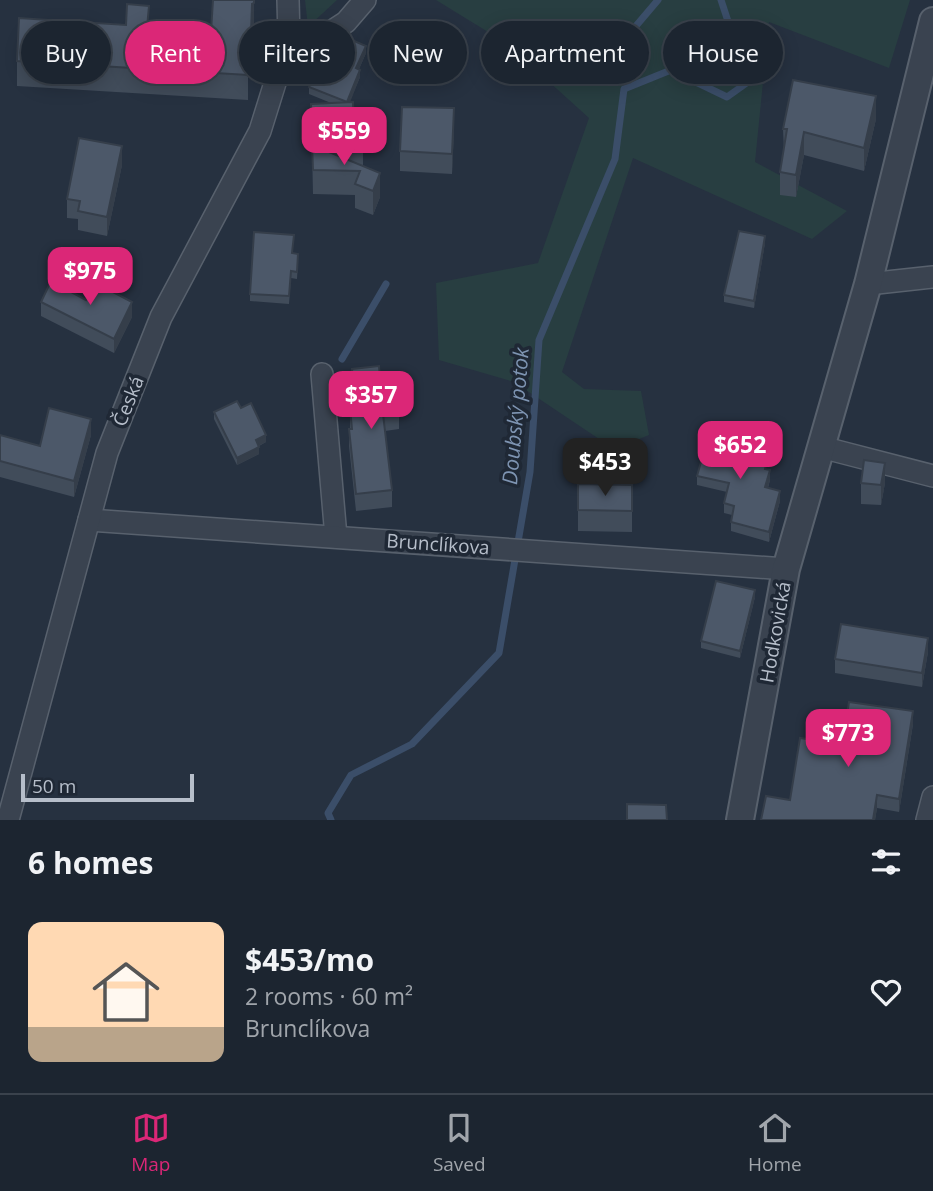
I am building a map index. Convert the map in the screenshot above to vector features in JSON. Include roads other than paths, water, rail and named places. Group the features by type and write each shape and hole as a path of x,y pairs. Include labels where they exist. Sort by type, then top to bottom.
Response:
{"street":[{"name":"Česká","path":"288,0 289,21"},
{"path":"347,21 365,0"},
{"name":"Hodkovická","path":"740,820 786,569 868,284 933,21"},
{"name":"Česká","path":"8,820 107,453 161,317 260,131 274,84"},
{"path":"868,284 933,277"},
{"path":"322,374 336,537"},
{"path":"821,447 933,476"},
{"name":"Brunclíkova","path":"89,520 786,569"},
{"path":"927,820 933,797"}],"waterway":[{"path":"640,21 658,0"},
{"name":"Doubský potok","path":"331,820 328,813 351,775 412,744 499,653 530,472 539,340 615,159 624,89 671,70 727,97 748,82 721,0"},
{"path":"342,359 386,284"}]}
